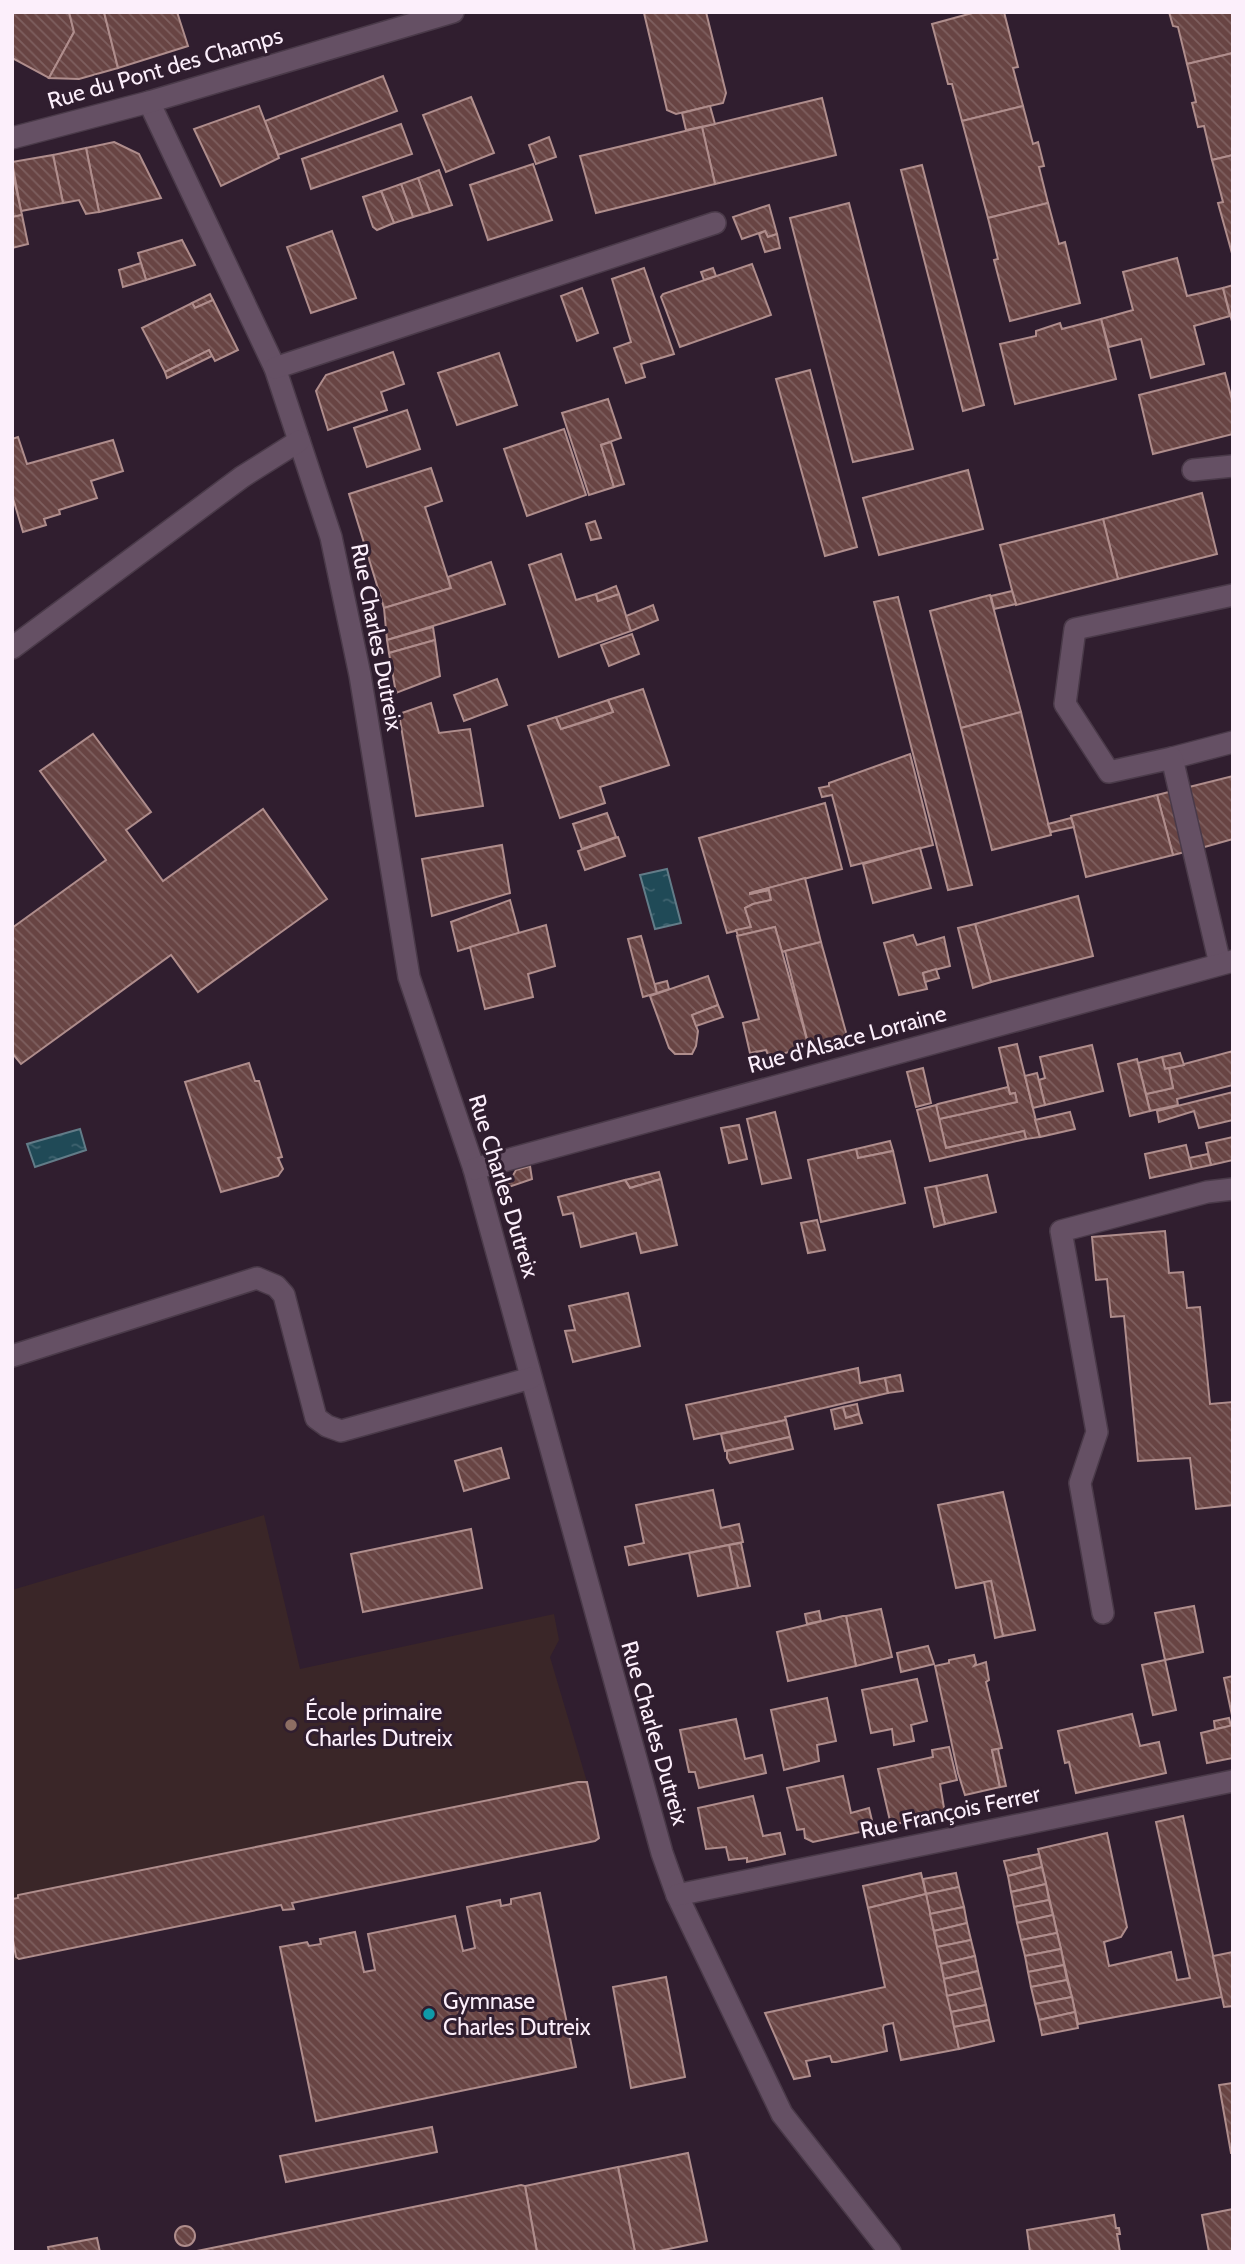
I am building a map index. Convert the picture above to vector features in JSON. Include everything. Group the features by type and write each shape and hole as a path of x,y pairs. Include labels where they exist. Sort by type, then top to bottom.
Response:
{"street":[{"name":"Rue du Pont des Champs","path":"12,138 149,102 453,12"},
{"name":"Rue Charles Dutreix","path":"149,102 275,368 331,537 360,675 409,976 474,1168 658,1840 677,1895 782,2114 890,2252"},
{"path":"275,368 715,223"},
{"path":"12,648 242,477 299,441"},
{"path":"1193,470 1233,466"},
{"path":"1233,595 1075,629 1065,704 1109,772 1233,742"},
{"path":"1172,758 1226,963"},
{"name":"Rue d'Alsace Lorraine","path":"474,1168 1226,963"},
{"path":"1103,1613 1080,1483 1097,1432 1061,1231 1207,1192 1233,1189"},
{"path":"12,1356 257,1278 276,1286 284,1294 316,1418 327,1426 341,1431 531,1378"},
{"name":"Rue François Ferrer","path":"677,1895 1233,1781"}],"shaded area":[{"name":"École primaire Charles Dutreix","path":"264,1515 300,1669 554,1614 559,1640 550,1657 587,1782 599,1838 293,1903 294,1909 283,1910 281,1905 12,1961 12,1590"}],"water":[{"path":"667,869 681,923 655,929 640,875"},
{"path":"80,1129 86,1150 35,1167 27,1144"}],"building":[{"path":"12,12 69,12 74,32 49,78 12,58"},
{"path":"69,12 104,12 118,68 79,79 49,78 74,32"},
{"path":"104,12 177,12 188,46 118,68"},
{"path":"706,12 726,93 723,103 676,114 667,110 644,13"},
{"path":"976,12 1004,12 1018,67 1013,68 1023,106 962,121 952,84 948,84 932,24"},
{"path":"1169,12 1233,12 1233,53 1187,64 1178,27 1173,26"},
{"path":"1233,53 1233,155 1212,160 1204,126 1198,127 1192,103 1196,102 1187,64"},
{"path":"383,76 397,111 278,155 265,121"},
{"path":"471,97 494,153 446,172 423,115"},
{"path":"822,98 836,155 715,184 702,127"},
{"path":"259,106 279,158 221,186 194,129"},
{"path":"710,106 715,124 686,130 682,113"},
{"path":"1023,106 1033,144 1038,142 1044,166 1039,167 1048,203 988,218 962,121"},
{"path":"401,124 412,154 311,189 302,159"},
{"path":"702,127 715,184 596,213 580,156"},
{"path":"549,137 556,157 536,164 529,145"},
{"path":"114,142 139,154 161,198 99,212 86,148"},
{"path":"86,148 99,212 86,214 79,200 63,203 53,155"},
{"path":"53,155 63,203 21,211 12,162"},
{"path":"1233,155 1233,257 1218,203 1223,202 1212,160"},
{"path":"533,164 552,220 488,240 470,185"},
{"path":"922,165 984,405 963,411 901,170"},
{"path":"12,170 22,215 12,217"},
{"path":"439,170 452,205 430,212 418,178"},
{"path":"418,178 430,212 413,217 401,184"},
{"path":"401,184 413,217 394,223 381,191"},
{"path":"381,191 394,223 377,230 373,227 363,197"},
{"path":"849,203 913,449 853,462 790,218"},
{"path":"1048,203 1059,244 1065,242 1080,303 1010,321 994,260 998,259 988,218"},
{"path":"769,205 777,234 768,237 765,231 742,239 733,217"},
{"path":"22,215 28,244 12,248 12,217"},
{"path":"332,231 356,298 311,313 287,247"},
{"path":"765,231 768,237 777,234 780,248 765,252 759,234"},
{"path":"182,240 195,265 146,280 138,253"},
{"path":"1177,258 1187,296 1223,288 1230,316 1194,326 1204,364 1151,378 1141,339 1109,347 1101,319 1133,310 1123,272"},
{"path":"141,263 146,280 123,287 119,270"},
{"path":"752,264 771,315 680,347 661,297 663,294"},
{"path":"644,268 674,354 641,364 645,377 626,383 614,348 631,342 612,279"},
{"path":"713,268 716,276 704,280 701,272"},
{"path":"1233,285 1233,325 1223,288"},
{"path":"582,288 598,333 577,341 561,296"},
{"path":"210,294 213,300 195,308 192,303"},
{"path":"213,300 238,350 215,361 209,350 165,372 142,328 192,303 195,308"},
{"path":"1101,319 1116,379 1015,404 1000,344 1036,336 1036,331 1060,323 1062,329"},
{"path":"209,350 212,356 167,378 165,372"},
{"path":"393,352 404,384 381,392 387,410 328,430 316,391 326,375"},
{"path":"499,353 517,405 457,425 438,373"},
{"path":"810,370 857,547 825,556 776,379"},
{"path":"1225,373 1233,404 1233,434 1153,454 1139,395"},
{"path":"608,399 621,438 601,445 614,487 589,495 562,413"},
{"path":"407,410 420,449 367,467 354,428"},
{"path":"564,429 586,495 527,516 504,449"},
{"path":"18,437 27,464 113,440 123,471 91,481 97,498 59,510 60,514 44,519 46,525 23,532 12,495 12,439"},
{"path":"611,442 624,484 614,487 601,445"},
{"path":"431,468 442,501 425,507 451,588 384,608 349,494"},
{"path":"968,470 983,529 879,555 863,498"},
{"path":"1202,493 1217,554 1118,579 1103,519"},
{"path":"1103,519 1118,579 1016,605 1000,545"},
{"path":"595,521 601,538 591,540 586,524"},
{"path":"561,554 576,600 596,594 598,601 619,594 631,631 559,657 529,565"},
{"path":"491,562 505,604 387,640 384,608 451,588 448,577"},
{"path":"616,586 619,594 598,601 596,594"},
{"path":"1012,591 1016,604 994,609 991,596"},
{"path":"990,595 1021,712 961,728 930,611"},
{"path":"898,597 972,885 948,890 874,602"},
{"path":"653,605 658,620 631,631 626,616"},
{"path":"433,627 435,640 389,653 387,640"},
{"path":"632,634 639,654 609,666 601,645"},
{"path":"435,640 440,676 396,693 389,653"},
{"path":"497,679 507,705 464,721 454,695"},
{"path":"643,689 669,765 600,787 605,803 560,818 528,726 556,717 561,729 591,720 613,712 608,700"},
{"path":"608,700 613,712 561,729 556,717"},
{"path":"431,703 439,733 470,729 483,806 416,816 399,714"},
{"path":"1021,712 1051,835 992,850 961,728"},
{"path":"93,734 151,812 126,830 163,881 263,809 327,899 198,992 171,955 21,1064 12,1053 12,928 106,860 40,771"},
{"path":"910,754 933,845 851,866 832,795 822,797 819,788"},
{"path":"1233,776 1233,839 1201,848 1185,788"},
{"path":"1185,788 1201,848 1173,855 1157,795"},
{"path":"1157,795 1173,855 1086,877 1071,816"},
{"path":"825,803 842,869 750,893 769,890 771,900 745,908 751,927 727,933 699,838"},
{"path":"607,813 616,837 582,849 573,824"},
{"path":"1071,818 1074,827 1051,832 1048,824"},
{"path":"618,837 625,856 585,870 578,851"},
{"path":"502,845 510,893 432,916 422,859"},
{"path":"920,848 931,888 873,903 863,864"},
{"path":"805,878 821,942 782,952 775,927 738,936 736,930 751,927 745,908 771,900 769,890 750,893"},
{"path":"1078,896 1093,956 991,982 975,924"},
{"path":"510,900 519,933 458,951 451,922"},
{"path":"975,924 991,982 973,988 958,928"},
{"path":"546,925 555,966 528,974 533,997 485,1009 470,947"},
{"path":"775,927 809,1047 769,1057 766,1050 750,1053 743,1023 759,1019 737,936"},
{"path":"913,935 917,945 944,937 950,966 923,973 927,989 899,995 884,943"},
{"path":"641,936 657,993 643,997 628,939"},
{"path":"821,942 847,1036 809,1047 785,951"},
{"path":"936,969 939,978 925,982 923,973"},
{"path":"708,976 718,1005 692,1015 698,1031 696,1046 692,1054 675,1054 669,1048 650,996"},
{"path":"667,981 669,989 657,993 655,984"},
{"path":"718,1005 723,1017 696,1026 692,1015"},
{"path":"1017,1044 1040,1137 1026,1139 1024,1131 946,1148 939,1119 1017,1102 1015,1093 1010,1094 999,1048"},
{"path":"1092,1045 1103,1091 1045,1105 1039,1080 1045,1078 1040,1057"},
{"path":"1233,1051 1233,1085 1177,1099 1178,1105 1150,1111 1146,1094 1173,1088 1169,1068"},
{"path":"1180,1053 1184,1065 1165,1069 1162,1057"},
{"path":"1162,1057 1165,1069 1169,1068 1173,1088 1146,1094 1138,1063"},
{"path":"1137,1059 1150,1111 1130,1116 1118,1064"},
{"path":"249,1063 255,1081 259,1081 282,1157 278,1158 283,1169 278,1176 221,1192 185,1082"},
{"path":"923,1068 931,1103 916,1107 907,1072"},
{"path":"1037,1073 1045,1105 1033,1108 1025,1076"},
{"path":"1008,1087 1010,1094 1015,1093 1017,1102 939,1119 938,1104"},
{"path":"1233,1092 1233,1120 1199,1128 1194,1111 1159,1122 1157,1111"},
{"path":"936,1105 946,1148 1024,1131 1026,1139 930,1161 917,1110"},
{"path":"775,1112 791,1178 762,1184 747,1119"},
{"path":"1070,1112 1075,1129 1040,1137 1035,1120"},
{"path":"739,1125 747,1159 729,1163 721,1128"},
{"path":"1233,1137 1233,1160 1211,1165 1206,1143"},
{"path":"890,1141 893,1151 858,1158 856,1149"},
{"path":"1186,1145 1192,1169 1150,1178 1145,1154"},
{"path":"856,1149 858,1158 893,1151 905,1203 821,1222 808,1160"},
{"path":"1208,1154 1211,1165 1192,1169 1189,1158"},
{"path":"530,1166 532,1179 506,1188 516,1170"},
{"path":"659,1172 661,1179 630,1188 625,1180"},
{"path":"987,1175 996,1212 945,1224 936,1186"},
{"path":"661,1179 677,1245 641,1253 636,1233 581,1247 573,1213 563,1215 558,1197 625,1180 630,1188"},
{"path":"936,1186 945,1224 934,1227 925,1188"},
{"path":"817,1220 825,1250 808,1253 801,1223"},
{"path":"1165,1231 1169,1273 1183,1272 1187,1308 1200,1307 1210,1404 1233,1402 1233,1505 1196,1509 1190,1458 1138,1461 1124,1316 1111,1317 1107,1279 1096,1280 1092,1237"},
{"path":"628,1293 640,1346 573,1362 565,1331 575,1330 569,1306"},
{"path":"858,1368 860,1383 885,1378 888,1393 785,1417 786,1420 694,1439 686,1405"},
{"path":"900,1375 903,1391 888,1393 885,1378"},
{"path":"857,1404 859,1414 846,1418 843,1407"},
{"path":"843,1407 846,1418 859,1414 862,1423 835,1429 831,1410"},
{"path":"786,1420 790,1437 725,1451 721,1434"},
{"path":"790,1437 793,1449 730,1463 727,1458 727,1451"},
{"path":"501,1448 509,1478 464,1491 455,1461"},
{"path":"713,1490 721,1528 739,1524 743,1542 629,1565 625,1547 644,1543 636,1505"},
{"path":"1003,1492 1035,1630 1003,1636 991,1581 956,1588 938,1505"},
{"path":"471,1529 482,1588 363,1612 351,1554"},
{"path":"741,1543 750,1586 738,1588 729,1545"},
{"path":"729,1545 738,1588 698,1596 689,1553"},
{"path":"991,1581 1003,1636 995,1638 984,1582"},
{"path":"1194,1606 1203,1652 1165,1660 1155,1613"},
{"path":"881,1609 892,1657 856,1666 846,1616"},
{"path":"819,1611 821,1621 807,1624 805,1614"},
{"path":"846,1616 856,1666 788,1681 777,1632"},
{"path":"928,1646 934,1664 901,1672 897,1653"},
{"path":"974,1655 974,1666 986,1662 989,1680 986,1682 1002,1748 992,1750 1000,1787 965,1795 935,1666"},
{"path":"1165,1660 1176,1710 1153,1715 1142,1665"},
{"path":"1233,1676 1233,1720 1224,1678"},
{"path":"917,1679 927,1721 911,1725 914,1741 894,1745 892,1729 871,1733 862,1690"},
{"path":"827,1698 836,1741 817,1745 819,1761 784,1770 771,1710"},
{"path":"1132,1714 1140,1746 1159,1742 1166,1773 1076,1793 1069,1762 1065,1763 1058,1731"},
{"path":"1229,1718 1231,1726 1215,1729 1214,1721"},
{"path":"736,1719 745,1759 762,1755 766,1773 699,1788 695,1772 689,1772 680,1730"},
{"path":"1233,1725 1233,1758 1207,1763 1201,1733"},
{"path":"949,1747 957,1780 940,1784 945,1814 891,1825 878,1769 933,1757 932,1750"},
{"path":"998,1749 1006,1786 1000,1787 992,1750"},
{"path":"843,1776 851,1813 869,1808 874,1829 813,1842 805,1838 804,1829 797,1830 787,1788"},
{"path":"587,1782 599,1838 595,1841 292,1903 294,1909 283,1910 281,1905 19,1959 16,1957 12,1935 12,1899 18,1898 18,1895"},
{"path":"753,1796 763,1836 780,1833 785,1854 747,1862 747,1858 729,1860 726,1847 706,1849 698,1808"},
{"path":"1183,1816 1222,1997 1078,2024 1038,1849 1107,1833 1127,1927 1121,1937 1104,1942 1109,1966 1171,1952 1177,1980 1190,1978 1156,1822"},
{"path":"1039,1854 1042,1867 1008,1876 1004,1861"},
{"path":"1042,1867 1046,1884 1011,1892 1008,1876"},
{"path":"921,1873 926,1894 868,1908 863,1886"},
{"path":"956,1873 959,1887 926,1894 923,1879"},
{"path":"1046,1884 1049,1900 1014,1907 1011,1892"},
{"path":"959,1887 964,1907 930,1914 926,1894"},
{"name":"Gymnase Charles Dutreix","path":"540,1893 576,2067 316,2121 280,1947 307,1942 309,1946 321,1944 320,1939 355,1932 364,1972 375,1970 368,1934 455,1916 463,1951 475,1948 467,1907 500,1900 501,1906 511,1904 511,1899"},
{"path":"926,1894 959,2049 901,2060 893,2023 884,2025 883,2028 887,2051 836,2062 832,2062 830,2056 806,2061 810,2076 794,2079 765,2013 885,1987 868,1908"},
{"path":"1049,1900 1053,1915 1017,1923 1014,1907"},
{"path":"964,1907 967,1923 934,1931 930,1914"},
{"path":"1053,1915 1057,1933 1021,1940 1017,1923"},
{"path":"967,1923 971,1940 937,1947 934,1931"},
{"path":"1057,1933 1061,1949 1025,1956 1021,1940"},
{"path":"971,1940 975,1956 941,1964 937,1947"},
{"path":"1061,1949 1064,1965 1028,1972 1025,1956"},
{"path":"1233,1952 1233,2006 1224,2007 1213,1956"},
{"path":"975,1956 978,1971 944,1979 941,1964"},
{"path":"1064,1965 1067,1980 1031,1987 1028,1972"},
{"path":"978,1971 982,1988 947,1996 944,1979"},
{"path":"666,1977 685,2077 631,2088 613,1987"},
{"path":"1067,1980 1072,1997 1035,2004 1031,1987"},
{"path":"982,1988 986,2005 951,2012 947,1996"},
{"path":"1072,1997 1075,2012 1039,2020 1035,2004"},
{"path":"986,2005 989,2020 954,2027 951,2012"},
{"path":"1075,2012 1078,2028 1042,2035 1039,2020"},
{"path":"989,2020 994,2041 959,2049 954,2027"},
{"path":"1233,2083 1233,2153 1231,2153 1219,2085"},
{"path":"432,2127 437,2152 286,2182 280,2156"},
{"path":"688,2153 707,2241 654,2252 635,2252 618,2167"},
{"path":"618,2167 635,2252 537,2252 525,2186"},
{"path":"525,2186 537,2252 192,2252"},
{"path":"1233,2209 1233,2252 1209,2252 1202,2215"},
{"path":"1114,2215 1120,2234 1117,2234 1120,2252 1030,2252 1027,2230"},
{"path":"185,2226 192,2229 195,2236 192,2243 185,2246 178,2243 175,2236 178,2229"},
{"path":"97,2238 100,2252 49,2252 48,2247"}],"place":[{"name":"École primaire Charles Dutreix","path":"291,1725"},
{"name":"Gymnase Charles Dutreix","path":"429,2014"}]}
